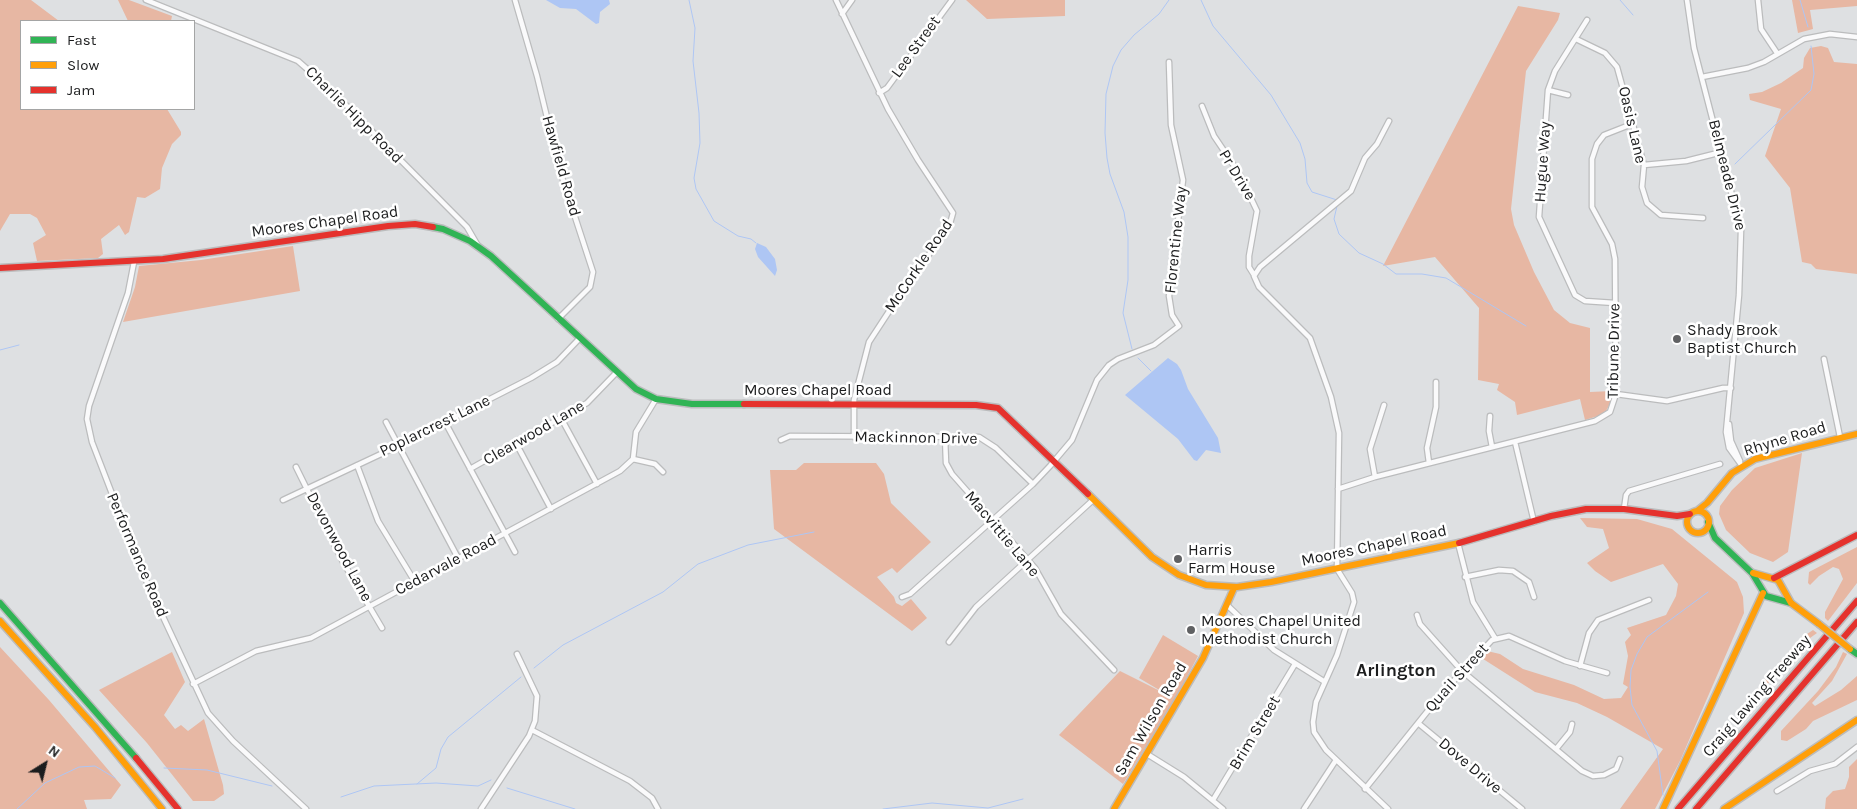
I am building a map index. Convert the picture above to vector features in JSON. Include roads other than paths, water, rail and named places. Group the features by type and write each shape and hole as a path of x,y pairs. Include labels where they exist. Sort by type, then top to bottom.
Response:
{"main road":[{"name":"Moores Chapel Road","path":"0,268 134,262 200,255 402,224 443,229 462,236 478,246 616,373 636,389 656,399 692,404 854,404 993,407 1007,415 1152,557 1174,573 1201,584 1234,588 1337,569 1458,543 1586,509 1624,509 1677,516 1694,512"},
{"name":"Rhyne Road","path":"1694,512 1707,503 1724,481 1742,466 1755,459 1857,434"},
{"path":"1707,503 1706,509 1710,530 1715,538 1752,573 1769,598 1790,603"},
{"path":"1688,526 1687,520 1694,512 1704,513 1708,520 1706,528 1700,532"},
{"path":"1677,516 1693,532 1700,532 1715,538"},
{"path":"1663,809 1762,590 1770,578 1781,576 1857,535"},
{"path":"1752,573 1780,583 1790,603 1857,654"},
{"name":"Sam Wilson Road","path":"1114,809 1203,658 1234,588"},
{"name":"Craig Lawing Freeway","path":"1678,809 1857,601"},
{"path":"0,603 86,698 178,809"},
{"path":"0,621 95,727 162,809"},
{"name":"Craig Lawing Freeway","path":"1696,809 1857,622"},
{"path":"1724,809 1857,720"}],"street":[{"name":"Charlie Hipp Road","path":"146,0 298,61 330,89 467,227 478,246"},
{"name":"Hawfield Road","path":"515,0 537,76 560,171 593,270 590,287 558,319"},
{"name":"McCorkle Road","path":"836,0 879,93 914,154 950,206 954,216 949,227 873,335 866,352 854,404 854,437"},
{"path":"842,14 852,0"},
{"name":"Lee Street","path":"879,93 887,88 952,0"},
{"name":"Belmeade Drive","path":"1687,0 1690,29 1742,236 1727,441 1733,455 1742,466"},
{"path":"1758,0 1760,30 1777,53"},
{"name":"Hugue Way","path":"1587,20 1555,71 1548,90 1539,217 1575,295 1585,301 1615,303"},
{"path":"1702,76 1748,68 1764,62 1804,39 1830,34 1857,37"},
{"name":"Oasis Lane","path":"1576,39 1605,53 1614,62 1644,164 1643,194 1647,203 1655,212 1670,217 1703,218"},
{"name":"Florentine Way","path":"1054,461 1077,430 1089,399 1103,372 1118,359 1154,345 1179,326 1172,315 1169,296 1183,180 1171,125 1168,62"},
{"path":"1548,90 1568,95"},
{"name":"Pr Drive","path":"1202,106 1214,136 1238,173 1257,211 1249,256 1250,267 1254,274"},
{"path":"1388,809 1319,743 1314,728 1314,709 1337,655 1354,602 1352,592 1337,569 1338,422 1310,338 1259,287 1254,274 1351,191 1357,182 1365,158 1377,144 1390,121"},
{"name":"Tribune Drive","path":"1338,489 1375,477 1599,419 1613,408 1616,394 1614,248 1596,218 1591,203 1592,159 1597,144 1604,135 1632,124"},
{"path":"1644,164 1686,161 1722,152"},
{"name":"Performance Road","path":"134,262 128,293 90,399 88,426 132,548 208,713 219,727 306,809"},
{"name":"Poplarcrest Lane","path":"283,500 398,446 542,372 557,362 579,339"},
{"path":"1824,359 1840,438"},
{"name":"Clearwood Lane","path":"470,469 517,445 587,403 616,373"},
{"path":"1429,463 1426,448 1436,406 1436,382"},
{"path":"1616,394 1668,401 1723,388 1731,388"},
{"path":"656,399 636,432 633,459 655,464 663,472"},
{"path":"1375,477 1370,449 1384,405"},
{"path":"1490,416 1489,431 1492,447"},
{"path":"561,418 597,484"},
{"path":"386,422 458,558"},
{"path":"445,422 515,552"},
{"name":"Mackinnon Drive","path":"781,440 790,436 984,439 1033,484"},
{"name":"Macvittie Lane","path":"945,437 945,457 949,470 1028,560 1037,572 1058,611 1114,670"},
{"path":"1515,442 1534,522"},
{"path":"517,445 551,509"},
{"name":"Cedarvale Road","path":"193,684 256,650 311,638 626,468 633,459"},
{"path":"902,597 910,594 1033,484 1054,461"},
{"path":"1624,509 1626,495 1629,491 1720,464"},
{"path":"357,465 378,521 415,582"},
{"name":"Devonwood Lane","path":"296,467 343,562 382,628"},
{"path":"949,642 976,607 1093,500"},
{"path":"1458,543 1473,602 1495,638"},
{"path":"1466,577 1499,570 1513,571 1529,582 1534,597"},
{"path":"1580,666 1589,633 1598,620 1649,600"},
{"path":"1227,605 1266,643 1325,682"},
{"path":"1417,615 1420,624 1462,671 1582,771 1593,776 1604,775 1613,772 1618,766 1620,759"},
{"name":"Quail Street","path":"1365,789 1462,671 1495,638 1504,636 1515,638 1541,652 1580,666 1607,673"},
{"path":"481,809 532,730 538,708 537,696 517,654"},
{"name":"Brim Street","path":"1213,800 1296,664"},
{"name":"Dove Drive","path":"1418,723 1522,809"},
{"path":"1556,749 1570,732 1572,724"},
{"path":"532,730 630,781 652,798 658,809"},
{"path":"1777,791 1810,771 1835,764 1857,747"},
{"path":"1147,754 1184,777 1224,809"},
{"path":"1304,809 1336,760"}],"water":[{"path":"546,0 609,0 610,4 600,12 599,23 596,24 576,9 560,8"},
{"path":"757,243 766,247 775,259 777,270 775,276 758,257 755,249"},
{"path":"1168,358 1177,364 1181,370 1188,389 1218,438 1221,453 1206,450 1197,461 1194,460 1178,439 1125,395"}],"waterway":[{"path":"689,0 695,28 693,61 699,113 700,143 694,178 696,189 714,221 738,236 751,239 756,243"},
{"path":"1132,349 1123,313 1128,280 1128,237 1124,212 1110,174 1107,158 1105,133 1106,94 1113,66 1121,50 1134,35 1159,14 1169,0"},
{"path":"1201,0 1213,26 1271,95 1300,143 1305,159 1307,183 1312,192 1337,200"},
{"path":"1620,0 1633,15"},
{"path":"1800,0 1808,27"},
{"path":"1735,164 1811,90 1814,74 1811,46"},
{"path":"1337,206 1334,219 1339,234 1359,253 1383,264 1396,274 1422,274 1446,278 1526,326"},
{"path":"0,350 19,345"},
{"path":"1138,358 1151,371"},
{"path":"534,668 563,645 663,592 698,564 748,545 814,532"},
{"path":"1663,795 1657,751 1632,705 1631,670 1637,654 1647,637 1708,592"},
{"path":"417,784 436,768 441,749 448,737 521,677"},
{"path":"17,809 45,783 79,767 95,766 115,778"},
{"path":"164,768 207,770 272,786"},
{"path":"341,797 374,786 436,783 478,786 491,780"},
{"path":"507,788 575,809"},
{"path":"883,809 932,803 988,808 1023,799"}],"place":[{"name":"Shady Brook Baptist Church","path":"1677,339"},
{"name":"Harris Farm House","path":"1178,559"},
{"name":"Moores Chapel United Methodist Church","path":"1191,630"}],"district":[{"name":"Arlington","path":"1396,671"}]}
